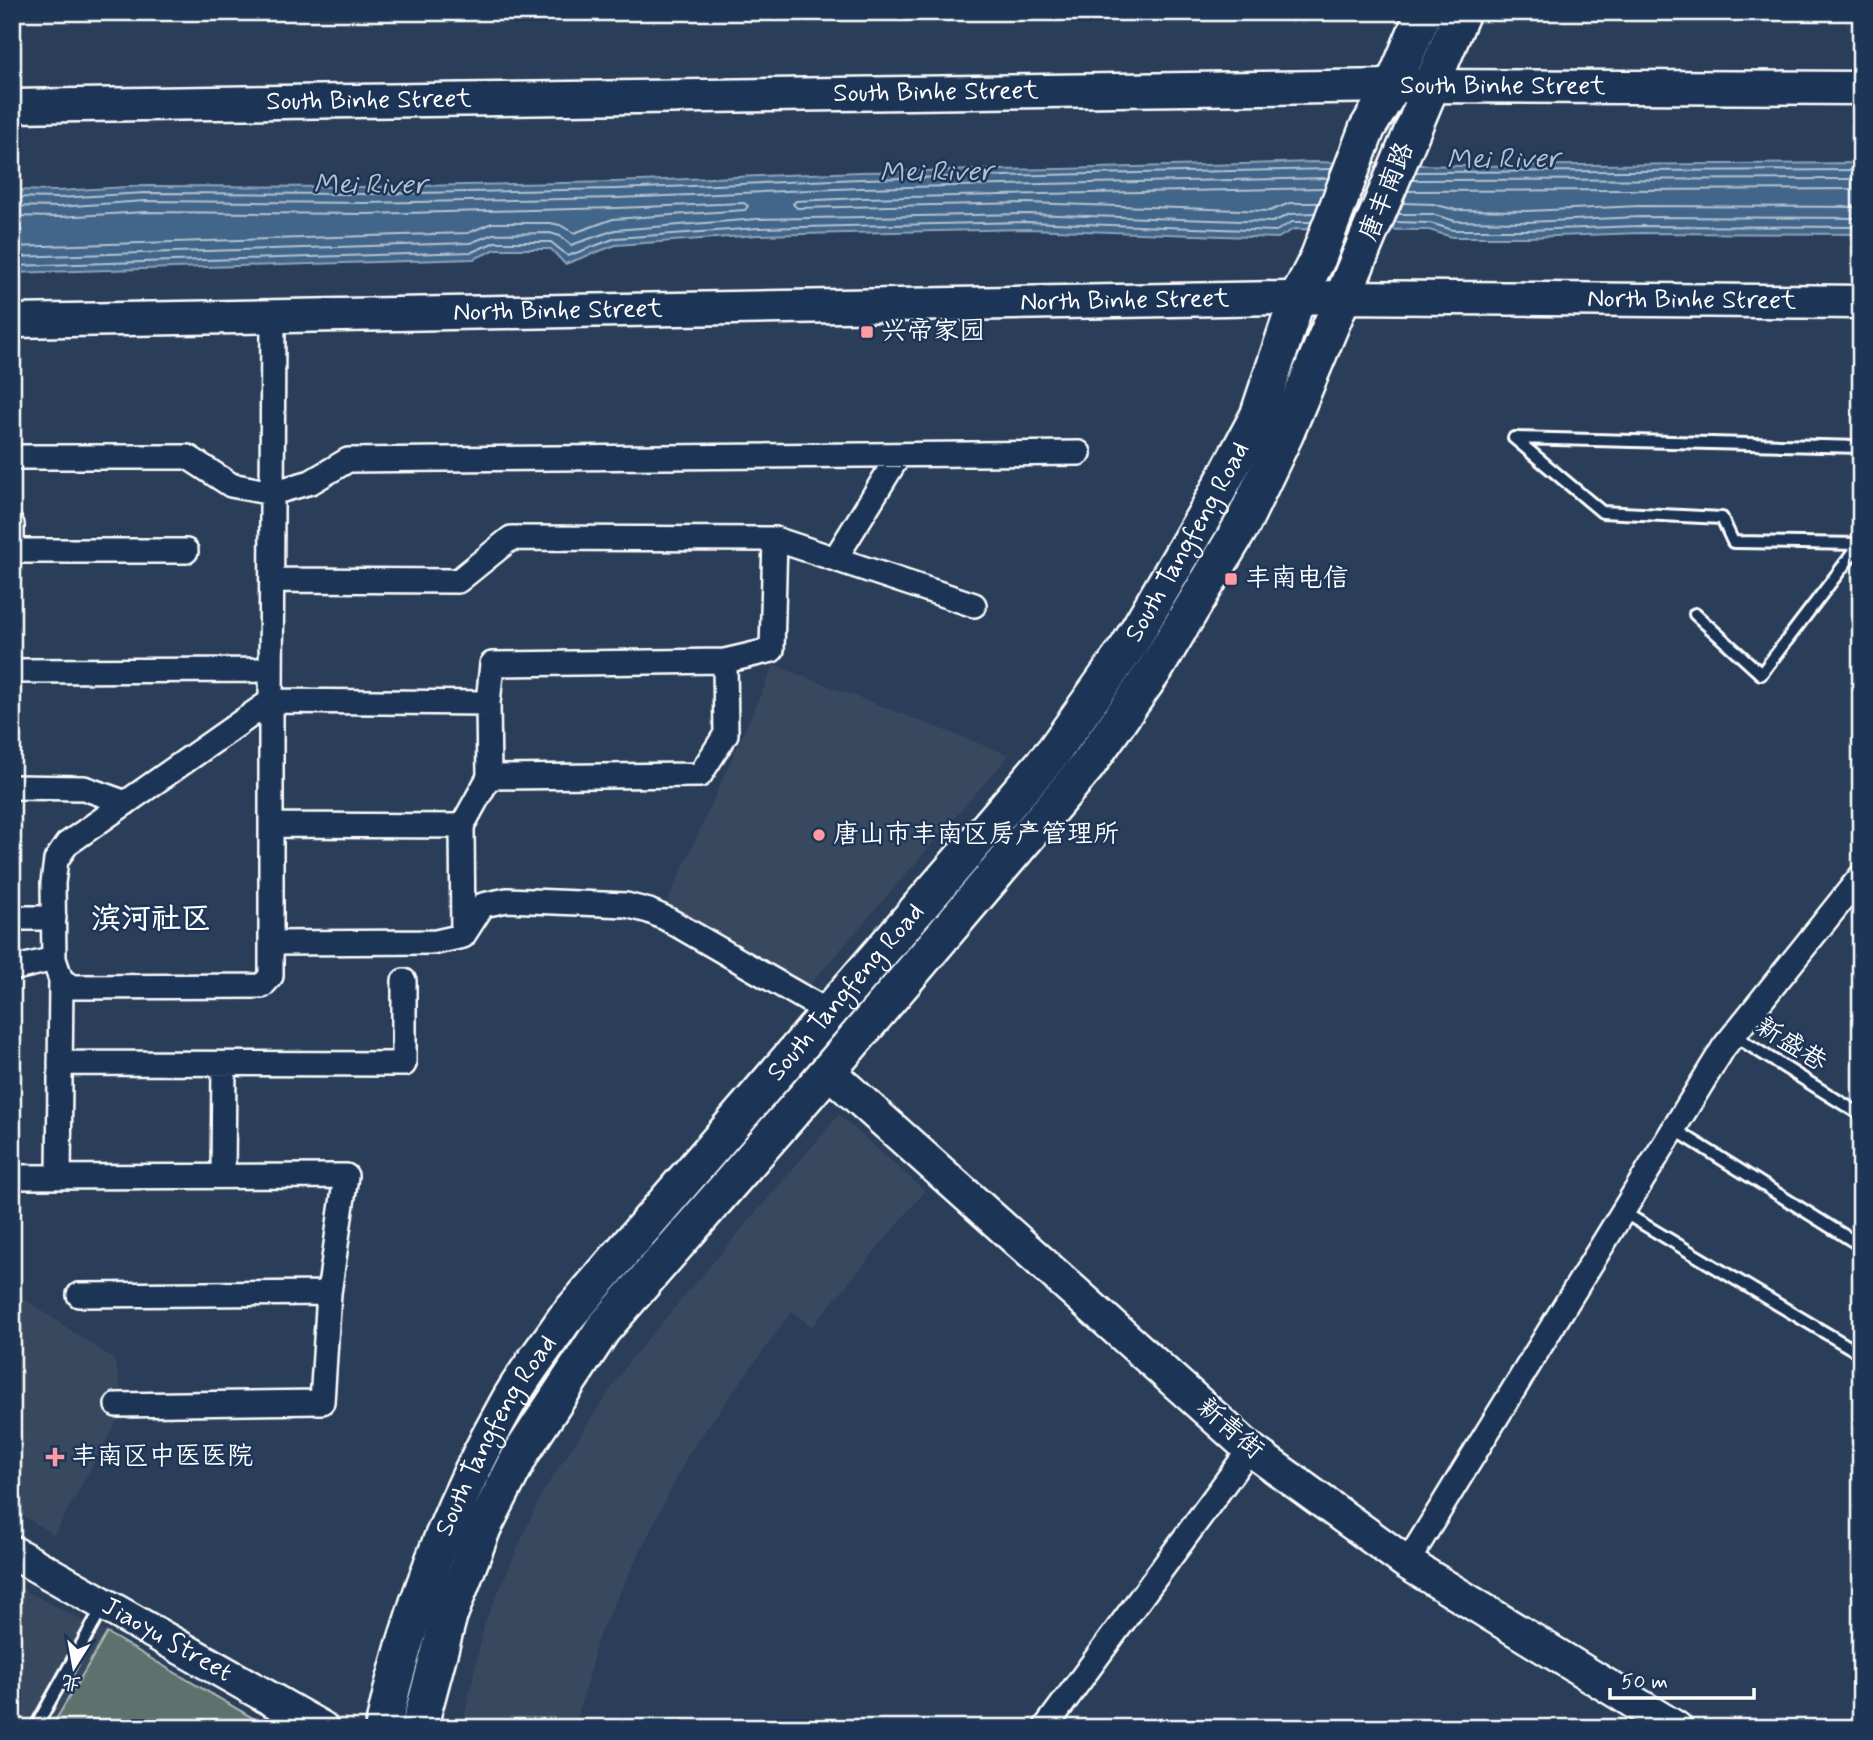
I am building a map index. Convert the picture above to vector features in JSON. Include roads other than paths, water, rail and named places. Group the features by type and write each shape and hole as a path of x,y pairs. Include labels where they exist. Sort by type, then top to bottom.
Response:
{"main road":[{"path":"1393,86 1424,12"},
{"path":"1431,86 1462,12"},
{"name":"唐丰南路","path":"1318,258 1367,129 1393,86"},
{"name":"唐丰南路","path":"1359,259 1431,86"},
{"name":"South Tangfeng Road","path":"383,1728 393,1682 418,1600 467,1484 508,1403 564,1320 1054,751 1128,647 1210,506 1258,416 1297,299 1318,258"},
{"name":"South Tangfeng Road","path":"419,1728 449,1616 483,1528 522,1452 603,1329 828,1071 1087,766 1156,668 1242,525 1285,435 1359,259"}],"street":[{"name":"South Binhe Street","path":"12,106 1393,86 1861,88"},
{"name":"North Binhe Street","path":"12,321 1341,297 1861,302"},
{"path":"58,969 72,987 262,986 271,976 273,318"},
{"path":"12,457 188,457 231,485 272,493 311,482 348,460 1079,453"},
{"path":"835,559 899,454"},
{"path":"12,525 13,551 186,551"},
{"path":"272,580 458,582 511,538 775,539 974,605"},
{"path":"463,936 462,827 489,777 488,703 492,664 725,661 772,650 775,539"},
{"path":"489,777 701,775 726,734 725,661"},
{"path":"12,671 271,670"},
{"path":"59,1177 60,1063 53,883 56,860 67,845 271,701 488,703"},
{"path":"12,787 84,788 126,803"},
{"path":"271,825 462,827"},
{"path":"1407,1563 1733,1035 1861,877"},
{"path":"271,943 436,942 463,936 483,905 507,900 626,905 667,919 830,1013"},
{"path":"12,918 54,918"},
{"path":"12,970 58,969"},
{"path":"60,1063 404,1064 404,981"},
{"path":"223,1176 224,1064"},
{"name":"新青街","path":"828,1071 1250,1449 1407,1563 1676,1728"},
{"path":"12,1177 346,1176 329,1293 322,1402 117,1405"},
{"path":"79,1295 329,1293"},
{"path":"1045,1728 1250,1449"},
{"name":"Jiaoyu Street","path":"12,1552 322,1728"}],"lane":[{"path":"1860,544 1733,542 1722,517 1602,512 1514,438 1861,447"},
{"path":"1695,614 1761,674 1860,544"},
{"name":"新盛巷","path":"1733,1035 1861,1115"},
{"path":"1674,1129 1861,1246"},
{"path":"1623,1212 1861,1354"},
{"path":"35,1728 104,1604"}],"water":[{"name":"Mei River","path":"1313,162 1458,166 1861,163 1861,234 1641,233 1452,237 1429,230 1294,229 1278,238 1027,229 758,235 616,245 565,264 551,249 496,249 474,259 12,273 12,190 58,191 145,186 365,187 616,182 860,172"}],"place":[{"name":"兴帝家园","path":"867,332"},
{"name":"丰南电信","path":"1231,579"},
{"name":"唐山市丰南区房产管理所","path":"819,835"},
{"name":"丰南区中医医院","path":"55,1457"}],"district":[{"name":"滨河社区","path":"151,919"}]}
